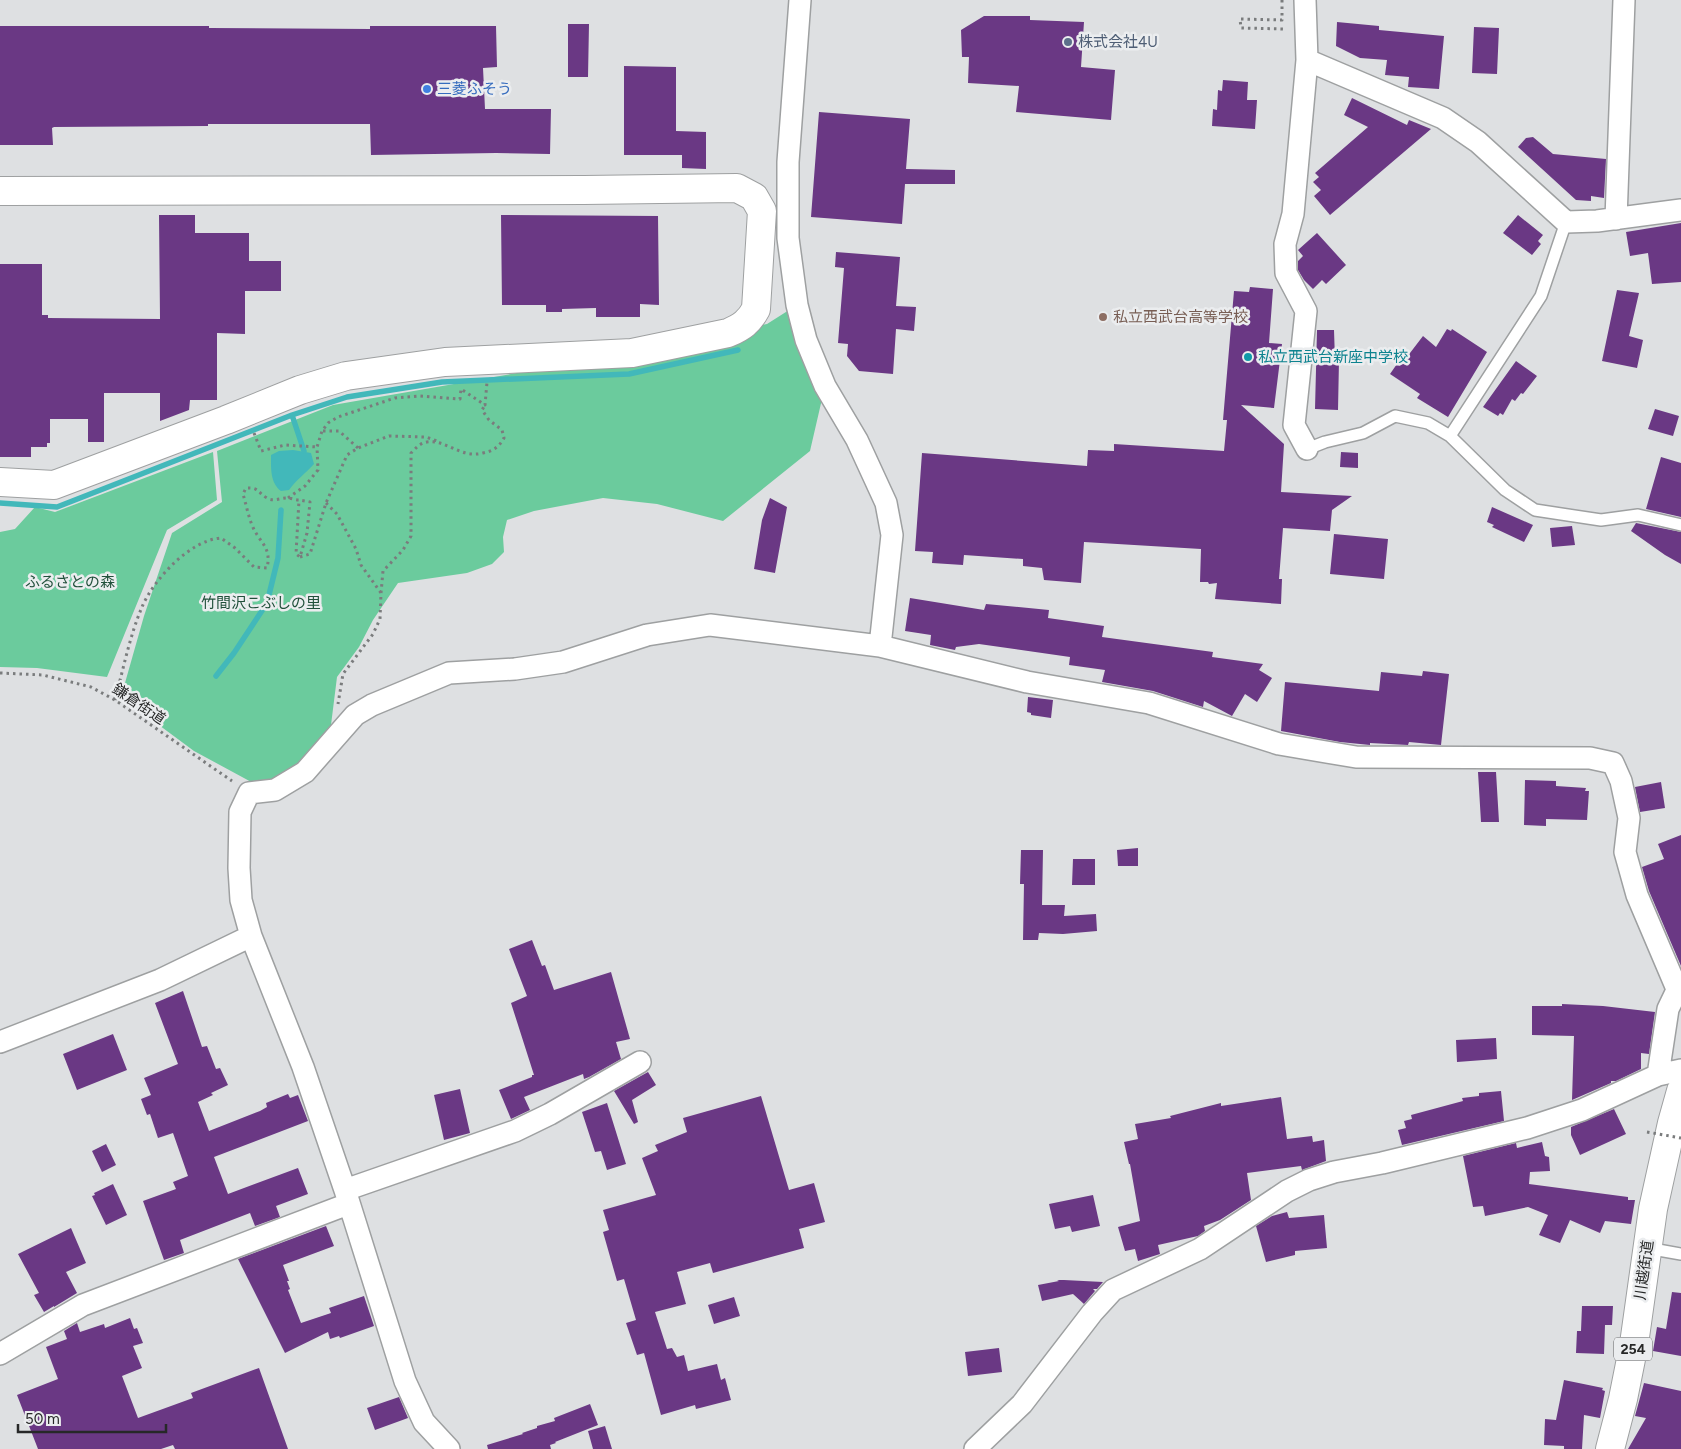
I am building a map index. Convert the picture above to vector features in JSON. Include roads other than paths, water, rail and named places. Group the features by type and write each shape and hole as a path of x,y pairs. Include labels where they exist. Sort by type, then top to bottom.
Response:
{"main road":[{"path":"0,191 738,188 754,197 762,211 756,309 750,320 740,328 728,333 632,353 445,362 346,376 300,390 54,485 0,482"},
{"name":"川越街道","path":"1610,1449 1623,1399 1634,1344 1653,1209 1681,1091"}],"street":[{"path":"800,0 788,162 788,238 795,295 806,340 825,386 857,440 886,503 892,535 880,646"},
{"path":"1306,0 1307,60 1293,214 1285,244 1286,274 1306,311 1294,425 1307,449"},
{"path":"1616,219 1624,0"},
{"path":"1307,60 1444,118 1478,142 1566,222 1597,221 1681,210"},
{"path":"449,1449 424,1422 405,1381 303,1067 251,936 241,900 239,868 240,812 249,793 275,790 305,772 355,715 372,705 448,673 515,669 562,662 646,635 710,625 880,646 1027,682 1149,703 1279,744 1356,757 1590,758 1613,763 1621,781 1630,818 1625,852 1637,895 1679,986 1668,1009 1658,1075"},
{"path":"0,1042 160,980 251,936"},
{"path":"0,1354 83,1305 346,1197 515,1131 550,1114 640,1062"},
{"path":"975,1449 1022,1404 1092,1313 1113,1290 1200,1249 1287,1191 1310,1180 1334,1172 1382,1163 1527,1128 1582,1110 1658,1075 1681,1070"}],"lane":[{"path":"1450,436 1541,296 1566,222"},
{"path":"1307,449 1325,442 1363,433 1395,416 1428,423 1450,436 1505,490 1534,510 1600,520 1638,515 1681,525"},
{"path":"1647,1248 1681,1254"}],"water":[{"path":"293,450 311,453 314,464 289,490 281,491 273,480 271,455 279,451"}],"waterway":[{"path":"0,503 57,507 292,415 347,397 442,382 629,374 738,350"},
{"path":"292,415 304,451"},
{"path":"216,676 234,653 267,603 278,558 281,510"}],"place":[{"name":"株式会社4U","path":"1068,42"},
{"name":"三菱ふそう","path":"427,89"},
{"name":"私立西武台高等学校","path":"1103,317"},
{"name":"私立西武台新座中学校","path":"1248,357"}],"park label":[{"name":"ふるさとの森","path":"70,582"},
{"name":"竹間沢こぶしの里","path":"261,603"}]}
